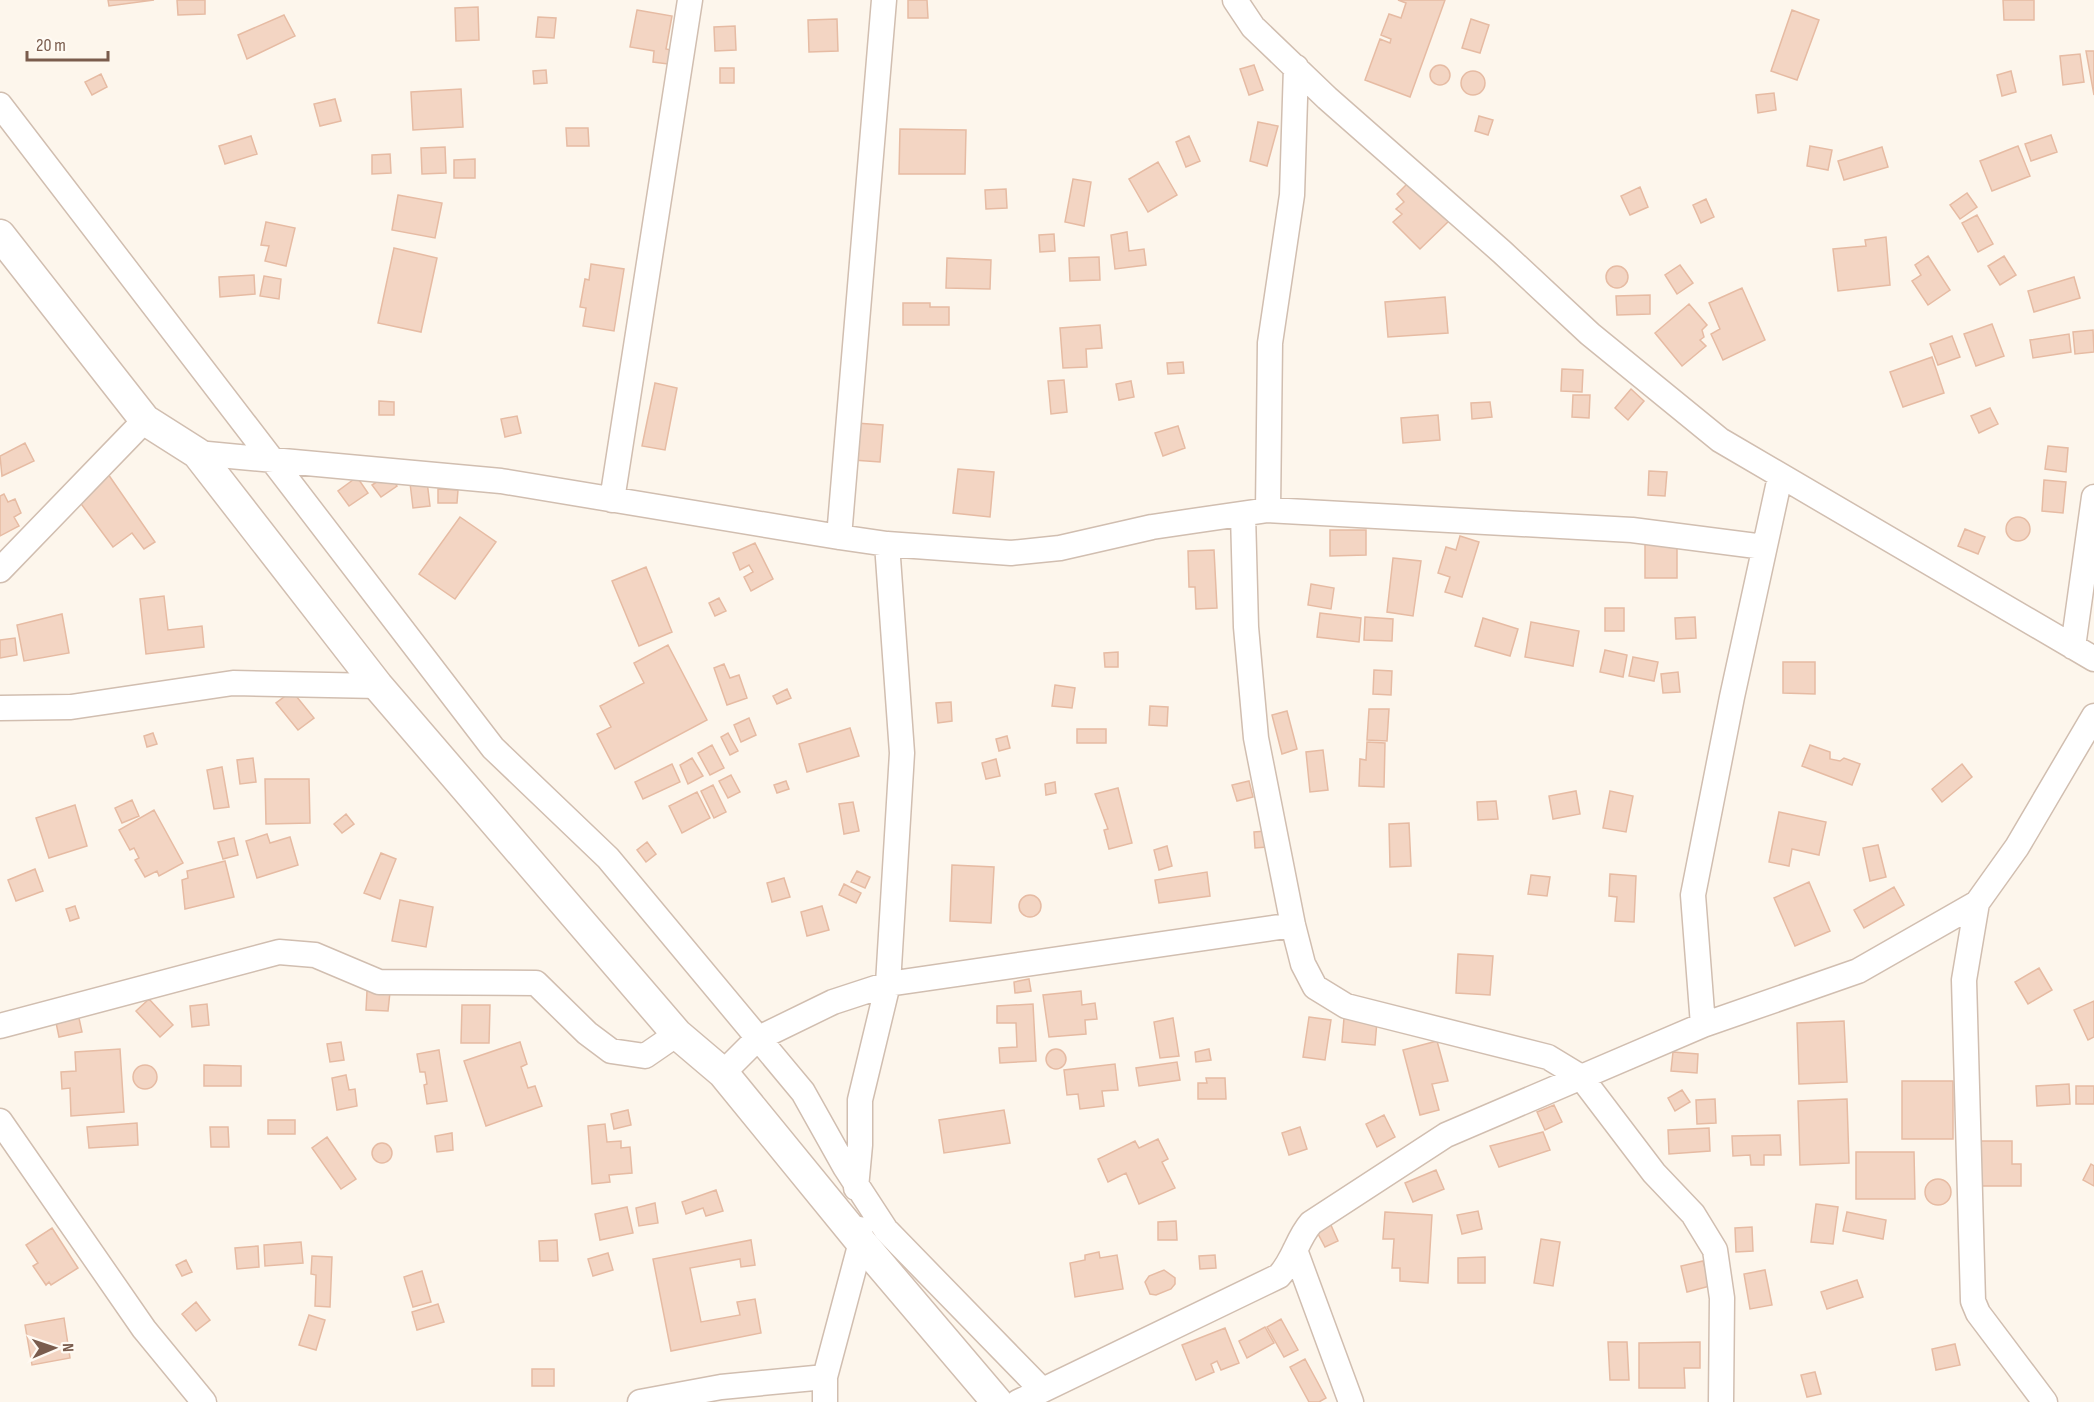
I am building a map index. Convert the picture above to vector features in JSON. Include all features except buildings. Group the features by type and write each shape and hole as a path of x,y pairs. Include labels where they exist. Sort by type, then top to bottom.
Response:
{"street":[{"path":"612,500 690,0"},
{"path":"839,537 884,0"},
{"path":"1235,0 1253,27 1590,334 1720,440 2094,659"},
{"path":"1268,510 1270,343 1292,195 1296,67"},
{"path":"0,105 493,748 608,858 803,1092 855,1183 886,1230 1041,1389"},
{"path":"0,236 145,420 197,453 378,686 677,1034 723,1073 861,1242 997,1402"},
{"path":"0,570 145,420"},
{"path":"197,453 501,481 887,544 1011,553 1060,548 1152,527 1268,510 1632,530 1764,547"},
{"path":"1703,1025 1693,895 1780,477"},
{"path":"2073,647 2094,497"},
{"path":"1243,514 1246,627 1256,738 1293,926 1303,964 1315,987 1346,1006 1548,1057 1581,1077 1654,1173 1693,1215 1715,1250 1722,1298 1721,1402"},
{"path":"825,1402 825,1377 861,1242 855,1183 860,1145 860,1100 888,984 902,753 887,544"},
{"path":"0,708 71,707 233,683 378,686"},
{"path":"1018,1402 1278,1276 1288,1266 1300,1236 1311,1223 1446,1135 1703,1025 1858,971 1977,903 2017,847 2094,716"},
{"path":"1977,903 1964,980 1973,1300 1978,1312 2045,1402"},
{"path":"723,1073 757,1039 833,1002 888,984 1293,926"},
{"path":"0,1026 279,952 315,955 379,982 536,983 587,1033 611,1051 645,1056 677,1034"},
{"path":"0,1121 144,1329 204,1402"},
{"path":"1295,1250 1351,1402"},
{"path":"640,1402 722,1388 825,1377"}]}
